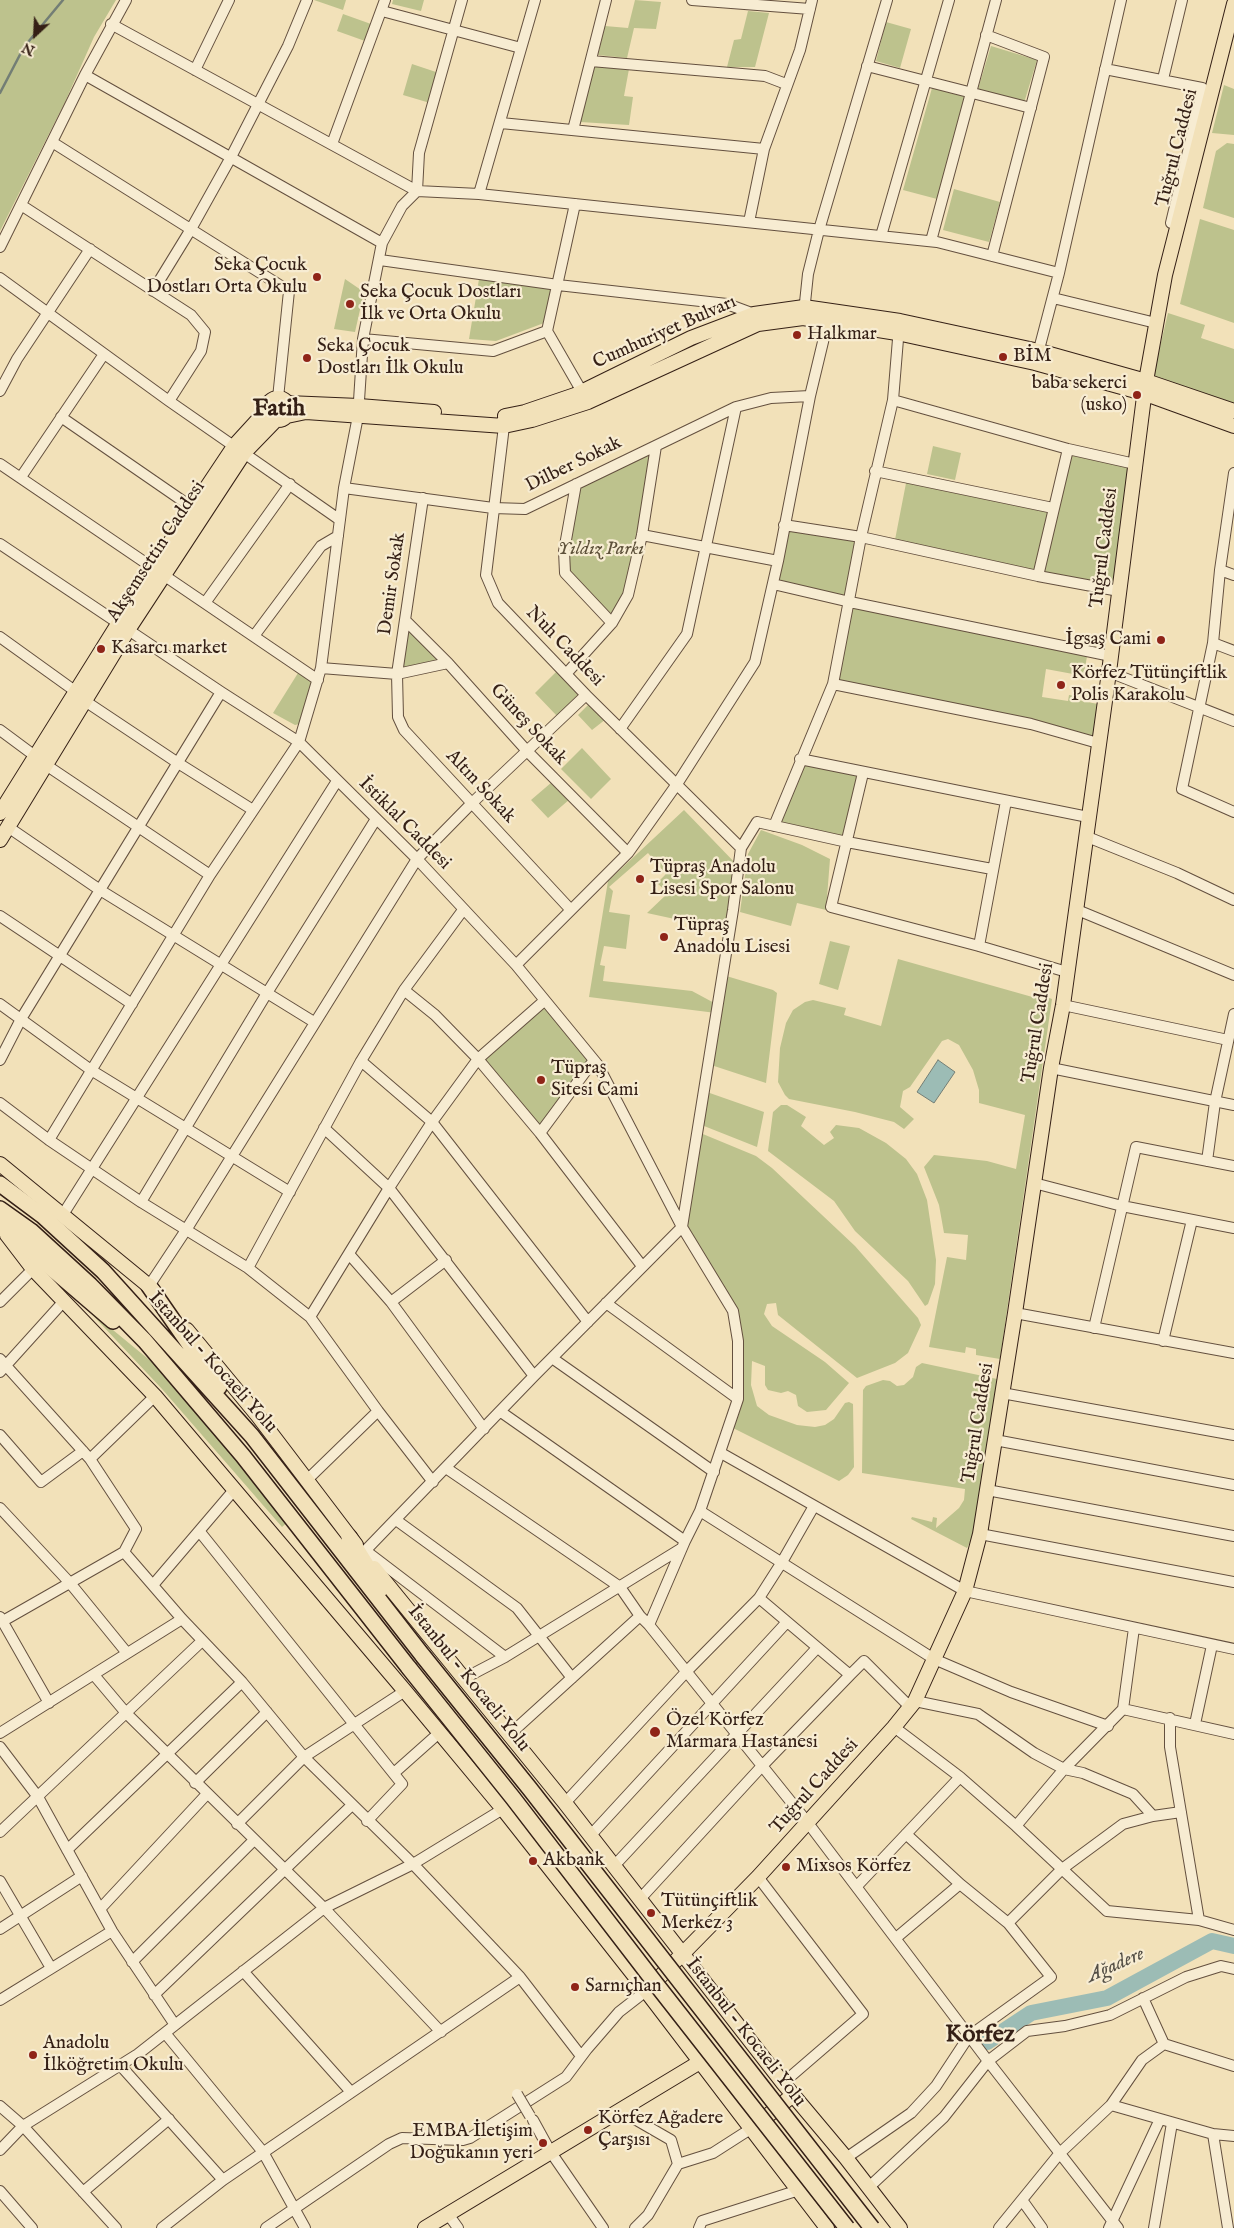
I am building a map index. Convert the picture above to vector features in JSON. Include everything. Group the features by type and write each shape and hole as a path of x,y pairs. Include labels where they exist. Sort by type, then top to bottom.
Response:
{"highway":[{"name":"İstanbul - Kocaeli Yolu","path":"0,1184 43,1216 104,1271 252,1436 423,1656 530,1788 872,2228"},
{"path":"0,1209 30,1232 90,1285 171,1371 243,1456 513,1798 847,2228"},
{"path":"0,1225 171,1371"},
{"path":"149,1286 252,1436"},
{"path":"349,1536 423,1656"}],"main road":[{"name":"Tuğrul Caddesi","path":"646,1991 679,1949 758,1877 913,1704 965,1591 980,1534 1067,972 1109,672 1144,387 1160,299 1234,4"},
{"name":"Cumhuriyet Bulvarı","path":"279,410 359,411 502,422 525,412 585,397 691,338 756,319 804,312 898,327 1037,357 1144,387"},
{"name":"Cumhuriyet Bulvarı","path":"804,312 828,321 898,327"},
{"path":"1144,387 1234,411"},
{"path":"1144,387 1234,426"},
{"name":"Akşemsettin Caddesi","path":"159,572 193,508 239,449 279,410"},
{"name":"Akşemsettin Caddesi","path":"0,840 41,760 80,696 239,449"},
{"name":"Akşemsettin Caddesi","path":"0,813 41,760"},
{"path":"0,1164 149,1286 258,1416 349,1536 364,1552 463,1679 565,1803 783,2084 846,2158 900,2228"},
{"path":"0,1225 32,1269 155,1396 405,1691 502,1809 637,1979 800,2190 827,2228"},
{"path":"637,1979 649,1981 673,1958 679,1949"},
{"path":"425,2228 700,2062"},
{"path":"752,2128 793,2095"}],"street":[{"path":"0,247 111,24 126,0"},
{"path":"195,70 229,0"},
{"path":"152,291 191,229 230,159 288,46 307,0"},
{"path":"332,144 385,0"},
{"path":"49,1140 210,875 300,742 321,668 344,488 359,411 363,339 382,243 402,206 417,191 420,153 462,0"},
{"path":"479,194 535,0"},
{"path":"573,130 606,0"},
{"path":"692,0 811,4 800,50 786,84 764,149 749,222"},
{"path":"804,312 808,274 819,230 887,0"},
{"path":"881,236 949,0"},
{"path":"931,241 996,0"},
{"path":"1037,357 1060,273 1121,0"},
{"path":"1162,80 1182,0"},
{"path":"382,11 521,48"},
{"path":"111,24 417,191 479,194 931,241 1060,273"},
{"path":"986,35 1044,58 992,256"},
{"path":"591,61 765,76 786,84"},
{"path":"867,66 1031,108"},
{"path":"1105,69 1202,88 1157,287 1157,295 1160,299"},
{"path":"85,76 382,243"},
{"path":"501,123 764,149"},
{"path":"52,142 290,291 279,410"},
{"path":"575,204 547,331 585,397"},
{"path":"21,205 191,315 205,332 201,351 169,401"},
{"path":"0,391 17,359 90,249"},
{"path":"380,260 558,285 727,304 756,319"},
{"path":"0,278 169,401 340,520"},
{"path":"1053,298 1156,323"},
{"path":"516,965 628,853 677,784 755,662 778,561 810,396 828,321"},
{"path":"774,826 800,759 833,684 875,470 893,400 898,327"},
{"path":"363,339 493,351 547,331"},
{"path":"21,478 104,354"},
{"name":"Dilber Sokak","path":"344,488 493,508 525,509 736,407 771,398 810,396"},
{"path":"893,400 1068,448 1135,464"},
{"path":"620,729 687,634 736,407"},
{"path":"62,417 193,508"},
{"name":"Nuh Caddesi","path":"502,422 486,575 498,603 586,695 741,848"},
{"path":"566,674 612,623 628,595 642,535 656,446"},
{"path":"1038,576 1068,448"},
{"path":"0,464 318,680"},
{"path":"875,470 1053,508"},
{"path":"1234,473 1232,500 1220,570 1213,643 1182,789 1234,812"},
{"path":"205,603 290,484"},
{"path":"576,484 564,551 565,573 612,623"},
{"name":"Demir Sokak","path":"397,674 422,498"},
{"path":"784,525 861,537 1038,576 1119,591"},
{"path":"642,535 778,561"},
{"path":"254,636 321,546 338,536"},
{"name":"İstiklal Caddesi","path":"0,544 221,692 300,742 417,859 516,965 598,1065 682,1227 733,1311 738,1341 738,1399 700,1511 683,1544 649,1626"},
{"path":"1220,570 1234,575"},
{"path":"773,584 850,602 1111,656"},
{"name":"Güneş Sokak","path":"405,620 448,663 527,752 628,853"},
{"path":"0,637 80,696 178,764 253,810"},
{"path":"1213,643 1234,651"},
{"path":"321,668 397,674 448,663"},
{"path":"1109,672 1234,721"},
{"name":"Altın Sokak","path":"397,674 398,717 404,730 570,909"},
{"path":"833,684 1031,724 1098,743"},
{"path":"0,1060 21,1019 221,692"},
{"path":"149,1286 186,1230 417,859 472,803 586,695"},
{"path":"0,730 138,828 210,875"},
{"path":"800,759 1088,817"},
{"path":"863,773 832,907 979,946 1067,972"},
{"path":"62,1216 337,781"},
{"path":"979,946 1006,801"},
{"path":"141,1202 267,993 376,819"},
{"path":"505,1657 364,1552 534,1376 682,1227 733,910 741,848 757,822 847,842 992,869"},
{"path":"8,827 100,890 314,1022"},
{"path":"1085,836 1177,873 1234,900"},
{"path":"1075,909 1234,975"},
{"path":"248,1268 361,1061 404,990 463,910"},
{"path":"0,916 132,1004"},
{"path":"404,990 435,1015 478,1059 540,1133 642,1266"},
{"path":"310,1317 389,1188 432,1122 478,1059 544,1001"},
{"path":"0,1004 91,1070 290,1192"},
{"path":"1062,1005 1228,1040"},
{"path":"1207,1161 1216,1102 1230,1054 1228,1040 1234,1014"},
{"path":"540,1133 594,1060"},
{"path":"361,1061 432,1122 588,1322"},
{"path":"1051,1068 1234,1106"},
{"path":"0,1103 49,1140 141,1202 248,1268 310,1317 378,1412 433,1482"},
{"path":"324,1128 389,1188 534,1376"},
{"path":"1094,1328 1136,1147 1234,1166"},
{"path":"1034,1183 1122,1206 1234,1228"},
{"path":"1163,1341 1192,1220"},
{"path":"349,1254 391,1302 484,1429"},
{"path":"391,1302 446,1260"},
{"path":"0,1302 32,1269"},
{"path":"49,1703 1,1619 124,1552 136,1529 86,1455 2,1365 64,1301"},
{"path":"606,1303 738,1399"},
{"path":"1015,1313 1234,1353"},
{"path":"552,1358 714,1472"},
{"path":"1002,1393 1234,1435"},
{"path":"0,1435 41,1482 86,1455 155,1396"},
{"path":"307,1480 378,1412"},
{"path":"463,1679 505,1657 620,1587 683,1544 501,1412"},
{"path":"995,1440 1234,1485"},
{"path":"721,1453 965,1591 1234,1650"},
{"path":"446,1468 620,1587 640,1616 808,1822 988,2061 1060,2153 1113,2226"},
{"path":"154,1585 234,1490"},
{"path":"987,1490 1234,1536"},
{"path":"565,1803 686,1672 758,1598 782,1562 814,1506"},
{"path":"0,1508 70,1582 127,1653"},
{"path":"700,1511 934,1659 1011,1692 1108,1726"},
{"path":"396,1520 517,1608 572,1678"},
{"path":"200,1532 402,1784 368,1821"},
{"path":"980,1534 1234,1582"},
{"path":"124,1552 182,1619 242,1682 304,1757 413,1864 520,1977 581,2056"},
{"path":"758,1598 850,1675"},
{"path":"509,1735 640,1616"},
{"path":"0,1733 182,1619"},
{"path":"590,1836 787,1622"},
{"path":"1016,1826 1064,1769 1108,1726 1123,1708 1134,1628"},
{"path":"0,1832 202,1641"},
{"path":"1195,1724 1212,1645"},
{"path":"614,1866 817,1648"},
{"path":"640,1899 762,1766 864,1661 913,1704 978,1714 1034,1753 1064,1769 1083,1773 1133,1794 1153,1816"},
{"path":"94,1675 126,1713 324,1908 442,2032"},
{"path":"67,1850 242,1682"},
{"path":"237,1824 304,1757 405,1691"},
{"path":"1123,1708 1234,1734"},
{"path":"196,1782 266,1712"},
{"path":"1170,1718 1170,1747 1199,1920"},
{"path":"894,1727 960,1778 1016,1826 1107,1911 1199,1920 1234,1930"},
{"path":"394,1773 439,1733"},
{"path":"0,1747 38,1797 112,1931 175,2025"},
{"path":"857,1886 960,1778"},
{"path":"100,1909 207,1794"},
{"path":"154,1995 352,1806"},
{"path":"0,2150 23,2126 120,2065 165,2033 324,1908 413,1864 502,1809"},
{"path":"1008,1923 1062,1869 1124,1824 1153,1816 1181,1812"},
{"path":"846,2158 911,2113 936,2086 970,2036 1051,1977 1008,1923 960,1884 906,1834"},
{"path":"132,1962 254,1840"},
{"path":"0,1929 82,1876"},
{"path":"758,1877 863,2014 783,2084"},
{"path":"0,1881 19,1916 52,1968"},
{"path":"896,1938 960,1884"},
{"path":"0,2000 112,1931"},
{"path":"868,2188 944,2117 988,2061 1027,2031 1065,2026 1110,2015 1186,1977 1221,1966 1234,1969"},
{"path":"243,1971 351,2092"},
{"path":"162,2228 222,2180 442,2032 520,1977"},
{"path":"266,2228 389,2144 402,2138 463,2140 470,2138 566,2077 581,2056 619,2012 646,1991"},
{"path":"1143,1998 1164,2044 1234,2066"},
{"path":"165,2033 263,2152 305,2228"},
{"path":"999,2228 1060,2153 1111,2105 1142,2060 1164,2044"},
{"path":"120,2065 222,2180"},
{"path":"517,2094 550,2151 603,2228"},
{"path":"1111,2105 1213,2134 1234,2136"},
{"path":"0,2106 23,2126 116,2228"},
{"path":"619,2110 671,2140 678,2164"},
{"path":"84,2192 169,2119"},
{"path":"1113,2226 1160,2119"},
{"path":"1154,2228 1172,2123"},
{"path":"635,2228 648,2215 678,2164 713,2153 752,2128"},
{"path":"1213,2134 1228,2228"},
{"path":"699,2228 702,2221 800,2190"},
{"path":"0,2191 32,2228"},
{"path":"1022,2200 1042,2228"},
{"path":"448,2214 458,2228"}],"green space":[{"path":"0,0 116,0 94,37 65,102 0,231"},
{"path":"314,0 346,0 343,10"},
{"path":"393,0 424,0 421,11 392,4"},
{"path":"635,0 661,2 656,29 634,28 627,58 598,55 605,26 628,28"},
{"path":"748,11 769,13 755,67 727,67 734,40 741,39"},
{"path":"343,14 371,24 365,41 337,31"},
{"path":"886,22 911,29 900,68 876,61"},
{"path":"991,46 1037,60 1024,103 978,89"},
{"path":"412,64 439,73 430,103 403,95"},
{"path":"593,65 629,69 624,96 633,97 629,125 580,122"},
{"path":"1224,85 1234,89 1234,135 1212,133"},
{"path":"932,88 966,97 937,199 903,190"},
{"path":"1227,143 1234,144 1234,218 1203,208 1216,151"},
{"path":"954,189 1000,202 989,242 943,230"},
{"path":"1200,219 1234,230 1234,323 1180,304"},
{"name":"Seka Çocuk Dostları İlk ve Orta Okulu","path":"345,279 364,292 355,332 334,329"},
{"path":"479,279 552,289 544,323 496,341 469,339"},
{"path":"1168,313 1205,325 1201,338 1234,349 1234,403 1153,376"},
{"name":"Yıldız Parkı","path":"656,446 628,595 612,623 565,573 576,484"},
{"path":"933,446 961,453 955,480 927,474"},
{"path":"1068,449 1135,464 1119,591 894,545 907,478 1052,508"},
{"path":"784,525 861,537 850,602 1088,651 1084,673 1073,674 1046,669 1042,697 1068,701 1069,695 1076,696 1082,701 1098,704 1092,741 833,684 849,602 773,584"},
{"path":"405,620 448,663 397,674"},
{"path":"557,671 579,695 557,716 535,693"},
{"path":"298,673 315,683 304,723 295,725 273,713"},
{"path":"589,704 606,719 592,730 578,715"},
{"path":"582,748 611,779 591,799 561,769"},
{"path":"800,759 863,773 847,842 774,826"},
{"path":"552,782 570,799 548,818 531,800"},
{"path":"684,810 739,867 730,931 647,913 668,893 657,883 666,874 648,853 609,887 613,891 609,912 630,915 626,949 604,946 600,965 605,966 603,981 692,991 718,1005 723,975 773,990 777,993 766,1083 708,1064 716,1013 589,997 608,881"},
{"path":"761,830 802,845 830,859 826,910 797,903 791,926 740,912 748,854"},
{"path":"830,941 850,946 838,990 819,984"},
{"path":"898,959 1043,1000 1044,996 1052,999 1000,1359 976,1355 976,1349 966,1347 965,1353 929,1347 947,1257 966,1260 968,1235 944,1233 939,1205 924,1167 934,1155 987,1161 1016,1169 1025,1115 979,1103 979,1090 973,1070 959,1045 948,1039 942,1041 910,1087 903,1091 900,1107 914,1119 904,1129 894,1122 789,1099 778,1082 780,1048 786,1023 793,1010 805,1002 813,1000 846,1008 844,1015 881,1026"},
{"path":"544,1001 594,1060 540,1133 478,1059"},
{"path":"704,1091 764,1112 757,1147 699,1124"},
{"path":"781,1105 787,1105 806,1117 801,1126 824,1145 834,1138 830,1132 836,1125 859,1128 886,1143 906,1159 917,1174 927,1200 936,1260 935,1284 928,1304 925,1306 908,1281 855,1231 834,1201 768,1151 773,1112"},
{"path":"698,1132 756,1156 772,1168 855,1246 918,1318 921,1325 908,1353 895,1363 857,1378 778,1315 776,1303 767,1304 764,1314 772,1326 825,1362 849,1383 826,1410 807,1412 798,1406 796,1395 788,1391 781,1393 768,1390 765,1385 765,1366 752,1361 751,1385 757,1406 769,1415 797,1425 815,1427 825,1425 834,1419 845,1403 853,1404 854,1467 848,1475 839,1481 729,1426 738,1399 733,1311 682,1227"},
{"path":"85,1307 169,1376 290,1520 282,1527 162,1389"},
{"path":"922,1363 997,1379 974,1534 967,1548 911,1519 912,1517 932,1522 933,1517 937,1518 936,1528 959,1508 964,1500 965,1489 862,1473 863,1390 866,1386 883,1380 890,1381 897,1386 904,1385 913,1377 916,1367"}],"water":[{"path":"938,1060 955,1072 934,1103 917,1092"}],"waterway":[{"path":"0,93 24,47 63,0"},
{"name":"Ağadere","path":"987,2042 1031,2013 1107,1998 1212,1941 1234,1946"}],"place":[{"name":"Seka Çocuk Dostları Orta Okulu","path":"317,277"},
{"name":"Seka Çocuk Dostları İlk ve Orta Okulu","path":"350,304"},
{"name":"Halkmar","path":"797,335"},
{"name":"BİM","path":"1003,357"},
{"name":"Seka Çocuk Dostları İlk Okulu","path":"307,358"},
{"name":"baba sekerci (usko)","path":"1137,395"},
{"name":"İgsaş Cami","path":"1161,640"},
{"name":"Kasarcı market","path":"101,649"},
{"name":"Körfez Tütünçiftlik Polis Karakolu","path":"1061,685"},
{"name":"Tüpraş Anadolu Lisesi Spor Salonu","path":"640,879"},
{"name":"Tüpraş Anadolu Lisesi","path":"664,937"},
{"name":"Tüpraş Sitesi Cami","path":"541,1080"},
{"name":"Özel Körfez Marmara Hastanesi","path":"655,1732"},
{"name":"Akbank","path":"533,1861"},
{"name":"Mixsos Körfez","path":"786,1867"},
{"name":"Tütünçiftlik Merkez 3","path":"651,1913"},
{"name":"Sarnıçhan","path":"575,1987"},
{"name":"Anadolu İlköğretim Okulu","path":"33,2055"},
{"name":"Körfez Ağadere Çarşısı","path":"588,2130"},
{"name":"EMBA İletişim Doğukanın yeri","path":"543,2143"}],"district":[{"name":"Fatih","path":"279,410"},
{"name":"Körfez","path":"980,2036"}]}
